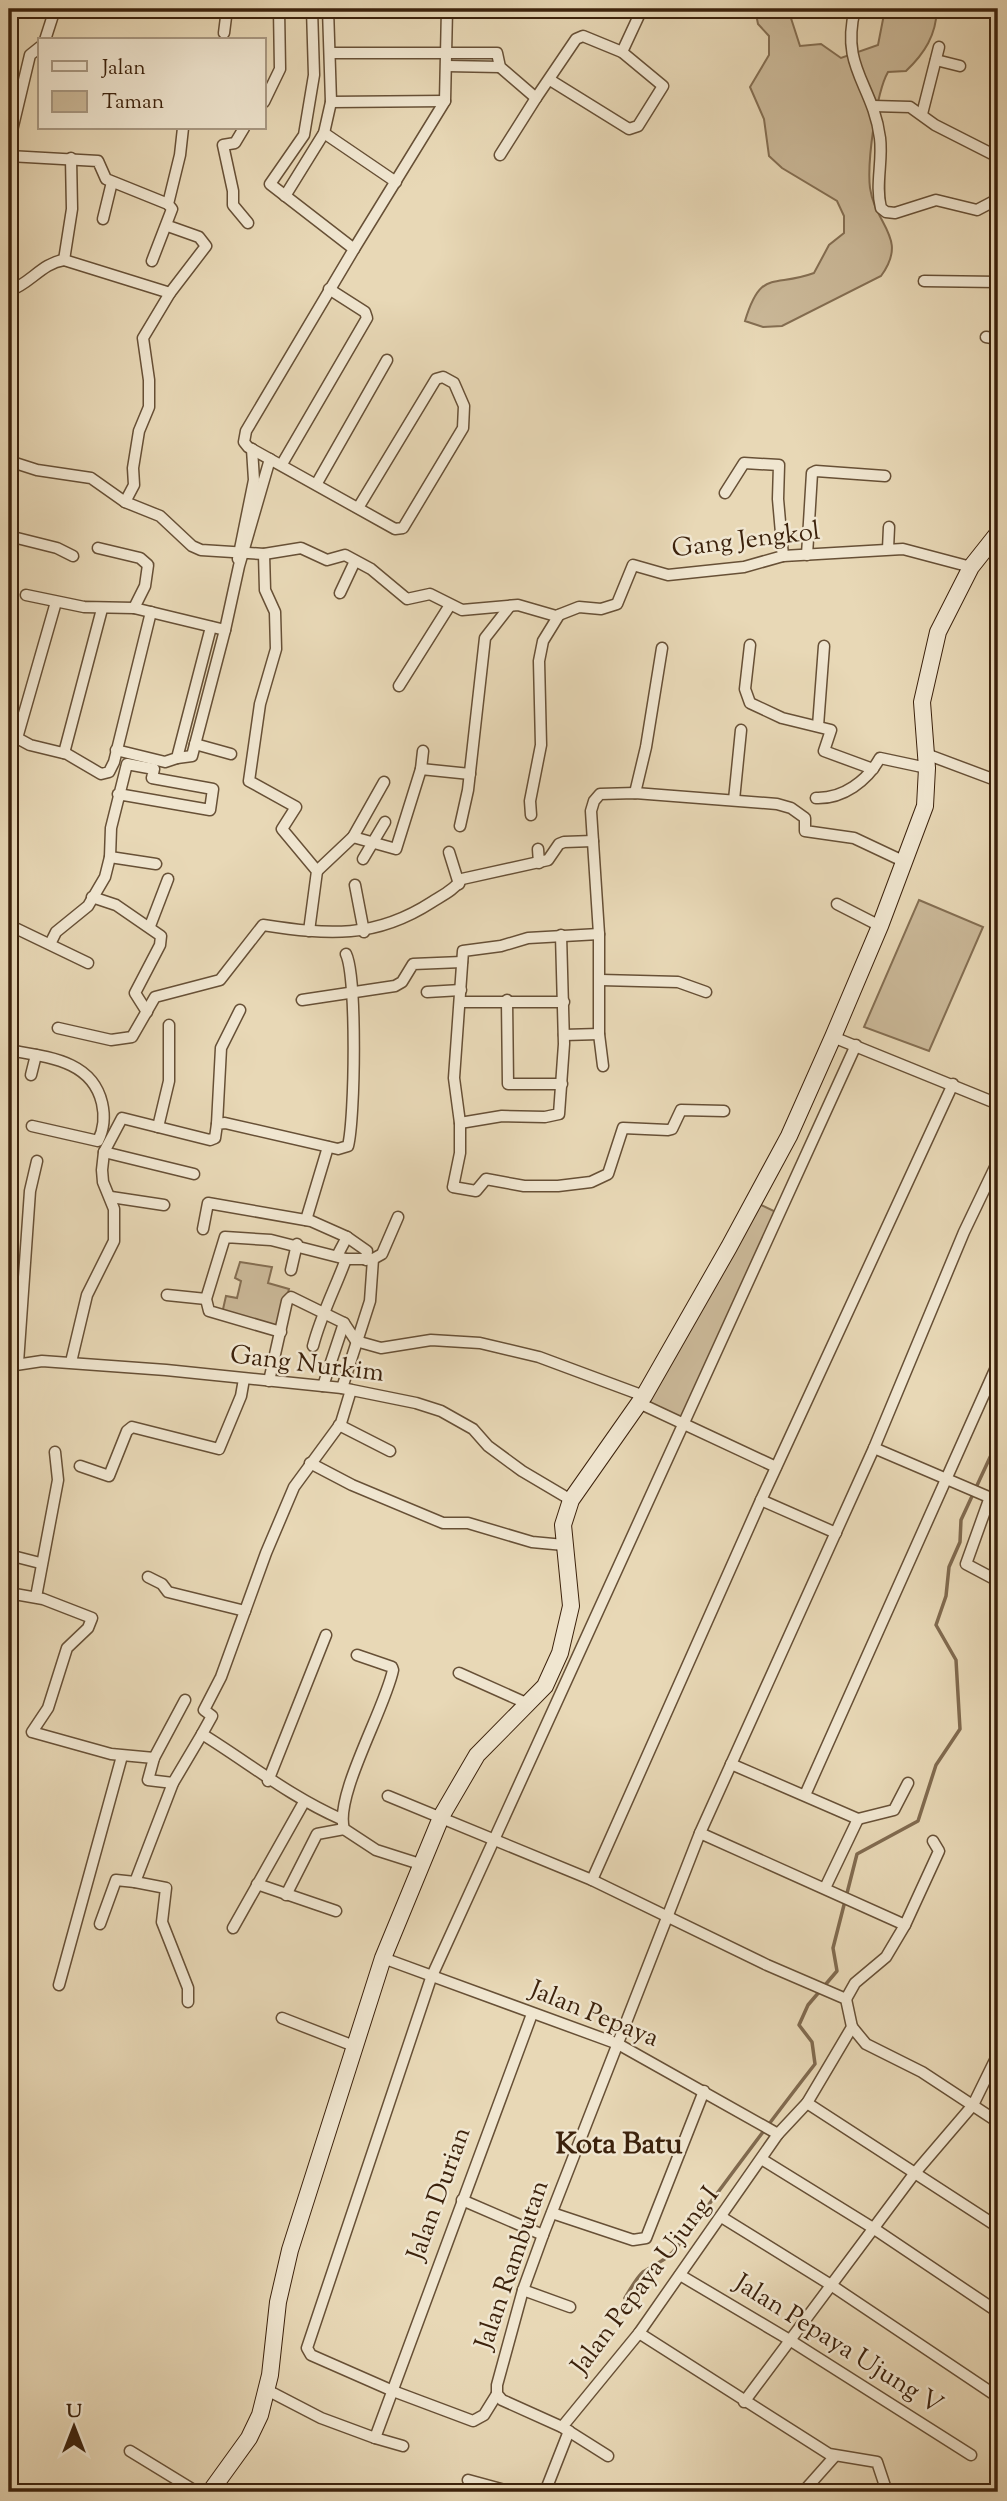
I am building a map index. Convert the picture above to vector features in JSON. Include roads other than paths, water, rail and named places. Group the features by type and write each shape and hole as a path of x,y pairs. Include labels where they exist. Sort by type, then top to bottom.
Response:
{"main road":[{"path":"210,2492 249,2438 260,2415 267,2390 284,2273 383,1958 442,1815 477,1755 545,1686 567,1631 570,1580 564,1545 564,1520 571,1500 641,1400 789,1136 834,1037 880,926 925,806 926,761 922,702 930,657 938,632 971,567 998,533"}],"street":[{"path":"46,38 55,9"},
{"path":"223,33 227,9"},
{"path":"266,97 280,69 279,9"},
{"path":"312,9 314,75 304,135 270,184 354,249"},
{"path":"285,196 321,138 331,102 332,53 328,9"},
{"path":"358,508 433,382 439,378 451,380 464,406 463,428 404,528 395,529 252,449 244,442 246,431 329,289 445,101 447,9"},
{"path":"622,52 642,9"},
{"path":"855,9 852,57 873,106 880,142 880,204 886,212 895,213 918,203 936,200 977,210 986,209 998,199"},
{"path":"500,155 536,98 579,37 587,36 622,52 663,86 634,129 624,128 550,80"},
{"path":"922,114 939,47"},
{"path":"9,143 30,55 38,49"},
{"path":"332,53 497,53 500,67 536,98"},
{"path":"936,60 960,66"},
{"path":"447,66 500,67"},
{"path":"331,102 445,101"},
{"path":"873,106 904,106 998,157"},
{"path":"167,204 180,155 183,130"},
{"path":"243,130 235,143 223,145 233,191 233,205 248,223"},
{"path":"304,135 321,138 396,182"},
{"path":"9,156 98,161 102,176 167,204 172,209 168,226 152,261"},
{"path":"64,260 72,209 71,159"},
{"path":"103,219 112,182"},
{"path":"125,502 134,485 132,468 139,431 149,407 149,380 143,338 170,293 206,246 199,237 168,226"},
{"path":"9,290 24,285 54,262 64,260 170,293"},
{"path":"924,281 998,282"},
{"path":"282,464 367,318 365,312 329,289"},
{"path":"986,337 998,339"},
{"path":"317,483 387,360"},
{"path":"116,750 165,762 190,758 225,630 239,566 254,480 252,449"},
{"path":"241,553 270,459"},
{"name":"Gang Jengkol","path":"9,461 37,470 90,478 125,502 160,516 196,548 264,554 301,548 322,559 345,555 371,569 407,599 430,594 463,610 518,605 559,615 579,607 601,609 617,604 634,565 668,575 744,567 783,556 888,549 927,553 971,567"},
{"path":"725,493 744,463 779,465 778,499 783,556"},
{"path":"807,555 812,474 816,471 885,476"},
{"path":"888,549 889,527"},
{"path":"9,536 57,548 73,556"},
{"path":"98,548 140,558 148,565 145,586 134,608"},
{"path":"264,554 265,590 275,612 276,649 260,704 249,781 296,807 282,829 317,871"},
{"path":"340,593 355,561"},
{"path":"26,595 102,609 134,608 225,630"},
{"path":"56,602 17,738 64,753 104,774 109,772 116,750 151,612"},
{"path":"399,686 450,605"},
{"path":"460,826 470,774 485,638 510,606"},
{"path":"64,753 102,609"},
{"path":"531,815 530,801 541,746 539,661 543,641 559,615"},
{"path":"177,758 211,626"},
{"path":"750,645 744,690 747,699 756,708 772,715 831,730 824,751 873,769"},
{"path":"818,726 824,646"},
{"path":"635,793 646,747 662,648"},
{"path":"734,800 741,730"},
{"path":"195,744 231,754"},
{"path":"353,837 396,849 421,769 423,751"},
{"path":"816,798 833,797 851,789 873,769 880,758 926,761 998,781"},
{"path":"50,944 57,932 88,906 105,877 110,857 111,828 118,794 127,764 154,769 152,778 213,789 210,810 118,794"},
{"path":"421,769 470,774"},
{"path":"309,931 317,871 353,837 384,782"},
{"path":"603,1066 599,1034 601,980 593,841 594,801 600,794 635,793 691,800 760,801 791,808 804,818 804,831 853,838 905,862"},
{"path":"363,859 385,822"},
{"path":"58,1028 123,1040 132,1037 152,1000 163,993 220,980 263,925 309,931 364,932 396,922 463,879 548,860 559,844 593,841"},
{"path":"537,849 538,863"},
{"path":"449,852 458,884"},
{"path":"110,857 156,864"},
{"path":"150,926 168,879"},
{"path":"355,885 364,932"},
{"path":"92,897 106,901 150,926 162,940 135,993 147,1012"},
{"path":"837,904 880,926"},
{"path":"9,925 88,963"},
{"path":"599,933 515,940 492,948 464,950 454,1078 460,1123 459,1161 453,1186 472,1191 478,1189 486,1179 536,1186 577,1184 603,1178 611,1168 623,1128 668,1130 672,1129 681,1110 724,1111"},
{"path":"460,1123 502,1116 555,1116 560,1110 564,1035 561,935"},
{"path":"216,1124 225,1123 345,1149 349,1141 352,1104 352,993 346,954"},
{"path":"302,1000 395,986 402,982 413,964 462,962"},
{"path":"601,980 678,982 706,992"},
{"path":"427,992 507,1000 564,1002"},
{"path":"507,1000 508,1084 562,1084"},
{"path":"105,1115 214,1139 221,1048 240,1010"},
{"path":"158,1127 169,1081 169,1025"},
{"path":"564,1035 599,1034"},
{"path":"834,1037 998,1104"},
{"path":"608,2456 566,2429 502,2400 497,2394 484,2415 473,2421 393,2392 311,2355 307,2348 431,1978 856,1045"},
{"path":"9,1050 36,1055 85,1071 99,1089 105,1115 101,1136 95,1142 56,1129 32,1126"},
{"path":"31,1075 36,1055"},
{"path":"592,1880 761,1500 953,1084"},
{"path":"71,1362 87,1295 113,1245 115,1216 111,1197 103,1182 104,1152 122,1118"},
{"path":"306,1220 328,1147"},
{"path":"104,1152 194,1174"},
{"path":"13,1365 30,1191 37,1161"},
{"name":"Jalan Rambutan","path":"497,2394 523,2290 666,1916 700,1833 874,1448 964,1232 998,1161"},
{"path":"111,1197 164,1205"},
{"path":"135,1882 173,1783 212,1716 204,1710 221,1677 295,1487 339,1425 355,1341 370,1301 370,1259 364,1247 347,1237 306,1220 208,1203 203,1230"},
{"path":"281,1332 210,1312 206,1299 225,1237 297,1244 341,1257 370,1259 382,1254 398,1217"},
{"path":"313,1346 347,1237"},
{"path":"291,1270 297,1244"},
{"path":"167,1295 206,1299"},
{"path":"269,1381 288,1298 295,1297 344,1323 355,1341 381,1348 430,1340 480,1343 539,1357 641,1400 682,1426 776,1467"},
{"path":"323,1387 344,1323"},
{"name":"Gang Nurkim","path":"13,1365 71,1362 346,1389 441,1411 473,1429 488,1446 522,1471 571,1500"},
{"path":"805,1795 998,1363"},
{"path":"80,1466 109,1476 127,1431 132,1427 219,1449 241,1396 244,1380"},
{"path":"339,1425 390,1451"},
{"path":"874,1448 990,1496 966,1562 968,1567 998,1581"},
{"path":"36,1597 40,1563 58,1480 55,1452"},
{"path":"310,1463 352,1485 436,1520 468,1522 513,1538 564,1545"},
{"path":"761,1500 836,1533"},
{"path":"9,1555 40,1563"},
{"path":"148,1577 162,1584 168,1592 245,1611"},
{"path":"9,1593 36,1597 92,1618 88,1629 67,1648 48,1708 32,1732 122,1756 155,1758"},
{"path":"268,1781 326,1635"},
{"path":"286,1895 317,1835 342,1824 393,1670 392,1667 357,1655"},
{"path":"459,1673 526,1703"},
{"path":"173,1783 148,1780 155,1758 185,1700"},
{"path":"202,1734 240,1757 268,1781 342,1824 348,1835 376,1850 423,1865"},
{"path":"58,1985 122,1756"},
{"path":"731,1764 858,1819 894,1810 908,1783"},
{"path":"388,1796 442,1815 493,1841 592,1880 828,1994 846,1999"},
{"path":"233,1928 304,1802"},
{"path":"825,1888 858,1819"},
{"path":"700,1833 905,1925"},
{"path":"933,1841 939,1852 905,1925 886,1956 855,1983 846,1999 852,2028 866,2044 922,2072 998,2122"},
{"path":"100,1924 116,1880 166,1888 162,1922 188,1988 188,2003"},
{"path":"257,1884 336,1911"},
{"name":"Jalan Pepaya","path":"383,1958 618,2045 775,2132"},
{"name":"Jalan Durian","path":"375,2438 532,2014"},
{"path":"282,2018 354,2046"},
{"name":"Jalan Pepaya Ujung I","path":"545,2492 566,2429 723,2218 763,2160 775,2132 807,2103 852,2028"},
{"path":"744,2402 788,2339 914,2174 973,2105 998,2054"},
{"path":"552,2213 633,2240 646,2238 704,2091"},
{"path":"807,2103 998,2227"},
{"path":"763,2160 873,2228 998,2312"},
{"path":"462,2200 543,2235"},
{"path":"723,2218 831,2285 998,2397"},
{"name":"Jalan Pepaya Ujung V","path":"680,2275 788,2339 971,2455"},
{"path":"523,2290 570,2307"},
{"path":"639,2333 744,2402 835,2456 877,2462 887,2492"},
{"path":"267,2390 321,2418 403,2446"},
{"path":"130,2451 198,2492"},
{"path":"803,2492 835,2456"},
{"path":"468,2480 512,2492"}],"waterway":[{"path":"625,2298 643,2272 674,2251 815,2064 812,2042 799,2025 808,2005 837,1971 833,1948 857,1854 918,1821 936,1765 960,1729 956,1660 936,1625 946,1596 949,1567 960,1542 961,1520 998,1440"}],"district":[{"name":"Kota Batu","path":"619,2145"}]}
